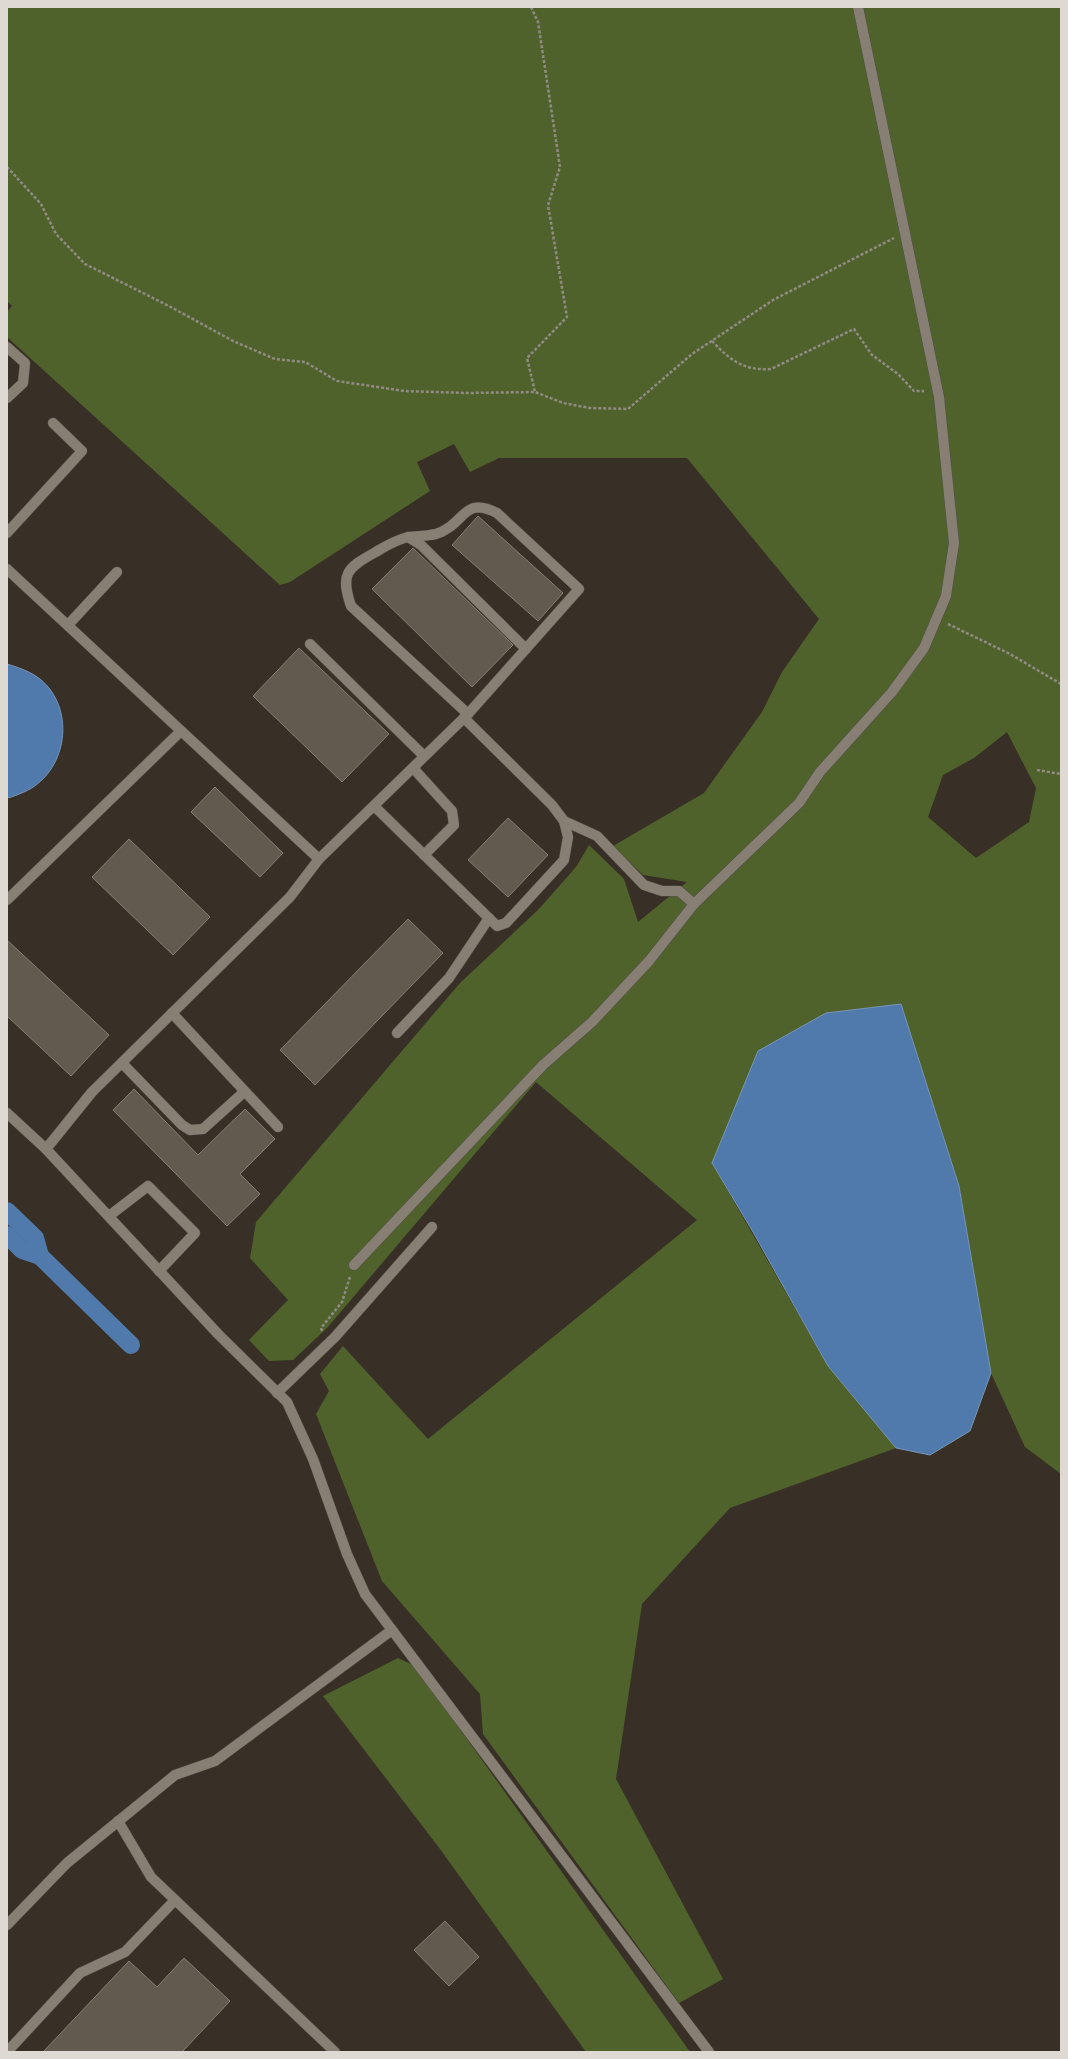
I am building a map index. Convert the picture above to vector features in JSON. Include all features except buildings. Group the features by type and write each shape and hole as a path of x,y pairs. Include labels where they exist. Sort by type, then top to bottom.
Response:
{"street":[{"path":"354,1265 543,1065 592,1022 649,961 694,904 799,803 820,772 892,692 924,648 946,596 954,543 937,390 858,7"},
{"path":"7,347 25,363 22,383 7,398"},
{"path":"7,532 82,451 53,423"},
{"path":"46,1149 92,1092 290,897 319,859 466,716 579,589 497,513 485,507 475,506 468,510 452,526 436,534 396,540 353,565 346,578 346,590 351,606 466,716 552,805 564,821 568,837 564,860 506,923 497,926 374,806"},
{"path":"408,537 421,545 526,649"},
{"path":"7,569 319,859"},
{"path":"68,625 117,572"},
{"path":"310,644 424,756"},
{"path":"7,900 181,731"},
{"path":"413,768 452,812 454,825 424,856"},
{"path":"564,821 597,836 644,885 662,891 679,891 694,904"},
{"path":"397,1033 449,978 489,918"},
{"path":"172,1013 278,1127"},
{"path":"122,1063 182,1125 190,1130 202,1129 244,1092"},
{"path":"7,1113 46,1149 218,1334 287,1402 313,1459 347,1554 365,1594 708,2052"},
{"path":"108,1216 148,1186 195,1234 159,1271"},
{"path":"277,1393 326,1345 432,1227"},
{"path":"7,1925 67,1863 174,1775 215,1760 392,1630"},
{"path":"118,1821 151,1876 335,2052"},
{"path":"7,2052 80,1973 125,1952 175,1900"}],"path":[{"path":"532,7 538,22 560,168 548,206 567,317 527,358 536,392"},
{"path":"7,167 9,171 41,204 56,234 85,264 169,306 233,341 275,359 305,362 337,381 404,391 466,393 536,392 563,403 590,408 628,409 692,354 773,300 904,232"},
{"path":"712,341 736,362 756,370 771,369 854,329 872,355 898,374 914,391 937,390"},
{"path":"936,618 1010,654 1061,684"},
{"path":"1037,770 1061,774"},
{"path":"326,1345 321,1328 342,1302 354,1265"}],"green space":[{"path":"7,7 1061,7 1061,1474 1025,1447 991,1373 959,1186 901,1004 712,1163 828,1366 896,1448 730,1508 642,1604 616,1779 723,1979 679,2003 483,1734 480,1694 382,1581 316,1414 329,1391 320,1374 343,1346 428,1439 697,1220 536,1082 327,1328 293,1360 269,1361 249,1340 288,1300 250,1258 256,1222 460,983 538,910 576,867 589,845 624,879 638,922 687,882 643,875 613,846 704,793 762,712 782,672 819,619 687,458 499,458 470,472 454,444 417,462 430,491 290,582 280,585 7,337 7,312 12,306 7,301","holes":["1007,732 1036,788 1029,822 976,858 928,817 943,775 974,758"]},
{"path":"398,1658 415,1666 690,2052 586,2052 440,1849 323,1696"}],"water":[{"path":"7,664 24,670 45,683 57,701 62,716 63,731 61,746 56,760 48,773 37,784 24,792 7,798"},
{"path":"901,1004 959,1186 991,1373 970,1431 930,1455 896,1448 828,1366 753,1232 712,1163 758,1051 826,1013"}],"waterway":[{"path":"7,1211 35,1238 40,1256"},
{"path":"7,1235 22,1250 40,1256 131,1345"}]}
